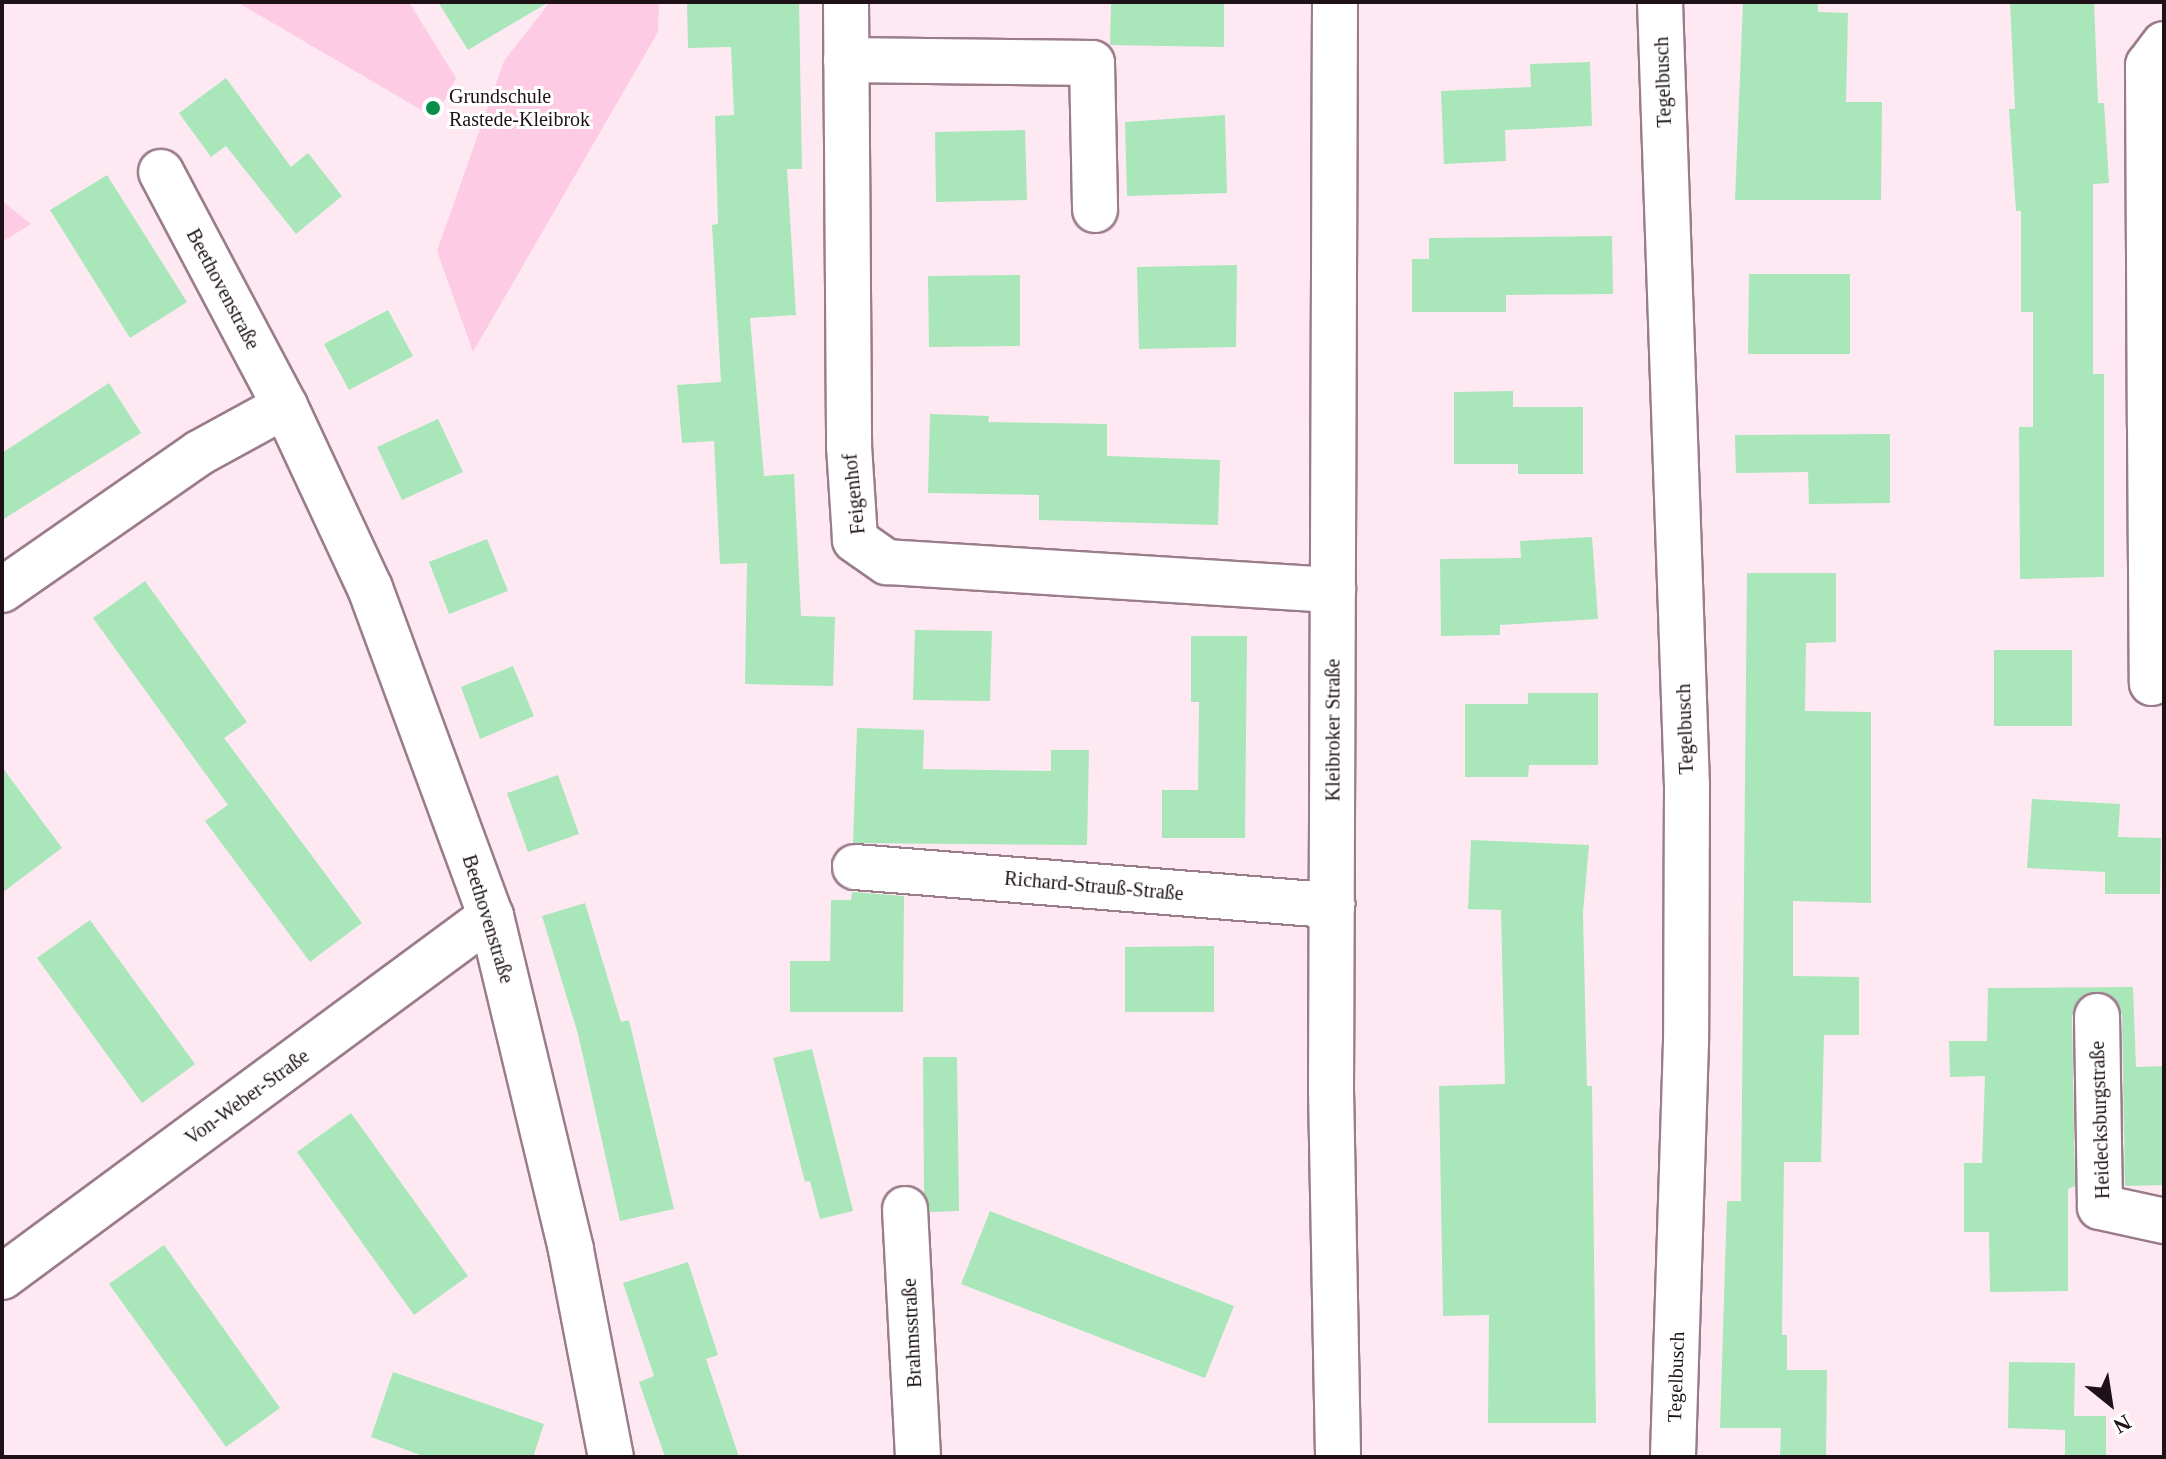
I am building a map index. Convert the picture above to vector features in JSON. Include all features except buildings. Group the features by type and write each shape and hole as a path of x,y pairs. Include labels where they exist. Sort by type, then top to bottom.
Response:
{"street":[{"name":"Feigenhof","path":"846,2 849,446 855,540 887,562 1333,590"},
{"name":"Kleibroker Straße","path":"1335,2 1332,905 1338,1457"},
{"name":"Tegelbusch","path":"1660,2 1687,785 1686,1042 1673,1457"},
{"path":"2152,683 2157,426 2148,65 2164,44"},
{"path":"846,60 1092,63 1095,210"},
{"name":"Beethovenstraße","path":"161,172 285,406 370,588 491,916 571,1250 611,1457"},
{"path":"2,590 199,453 285,406"},
{"name":"Richard-Strauß-Straße","path":"855,867 1332,905"},
{"name":"Von-Weber-Straße","path":"2,1277 491,916"},
{"name":"Heidecksburgstraße","path":"2097,1016 2100,1207 2164,1221"},
{"name":"Brahmsstraße","path":"905,1209 918,1457"}],"shaded area":[{"path":"237,2 409,2 456,78 435,118"},
{"path":"550,2 659,2 658,32 473,352 437,251 504,61"},
{"path":"2,201 31,224 2,242"}],"place":[{"name":"Grundschule Rastede-Kleibrok","path":"433,108"}]}
